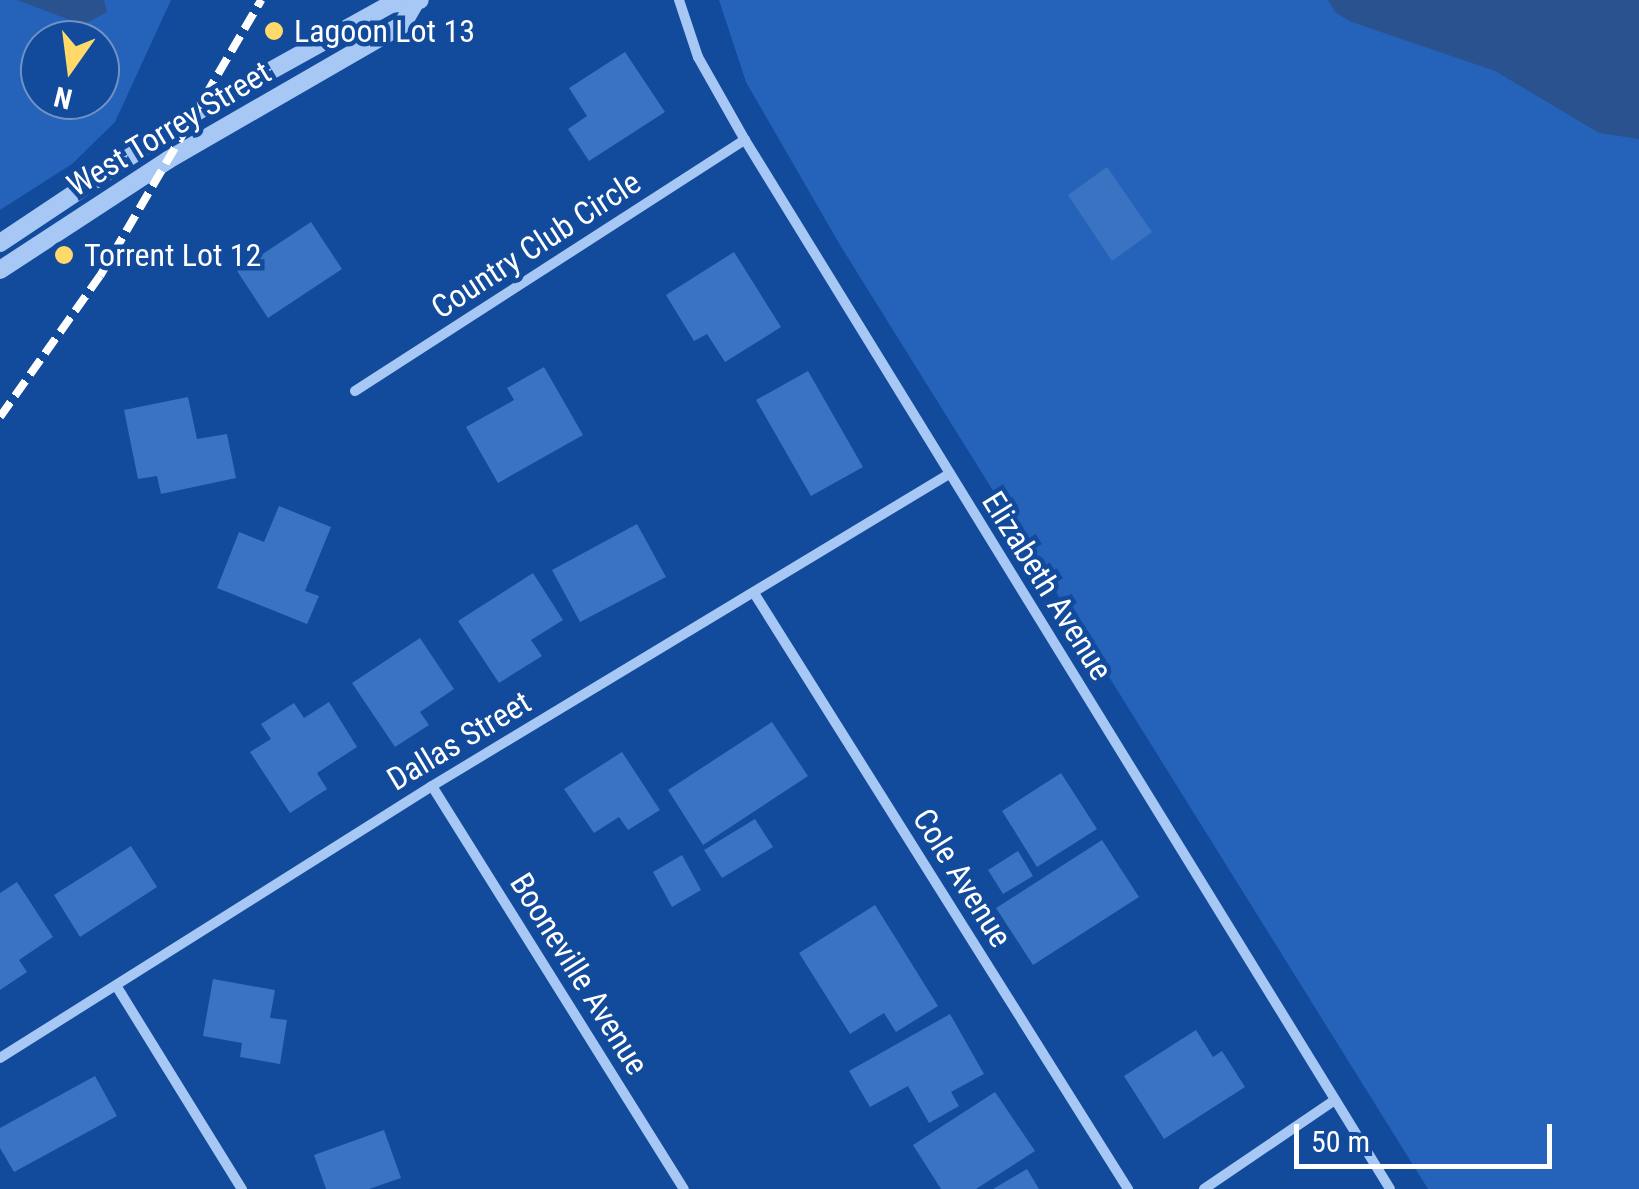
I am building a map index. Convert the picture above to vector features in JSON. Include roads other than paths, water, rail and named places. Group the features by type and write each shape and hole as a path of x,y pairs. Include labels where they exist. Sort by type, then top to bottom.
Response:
{"street":[{"name":"Elizabeth Avenue","path":"679,0 698,58 744,140 1390,1189"},
{"name":"West Torrey Street","path":"0,243 198,110 391,4 418,2"},
{"name":"West Torrey Street","path":"0,270 168,160 402,25 418,2"},
{"name":"Country Club Circle","path":"355,391 744,140"},
{"name":"Dallas Street","path":"0,1058 432,786 949,474"},
{"name":"Cole Avenue","path":"754,593 1128,1189"},
{"name":"Booneville Avenue","path":"432,786 684,1189"},
{"path":"116,986 242,1189"},
{"path":"1204,1189 1335,1100"}],"railway":[{"path":"0,417 100,276 261,0"}],"place":[{"name":"Lagoon Lot 13","path":"274,31"},
{"name":"Torrent Lot 12","path":"64,255"}]}
